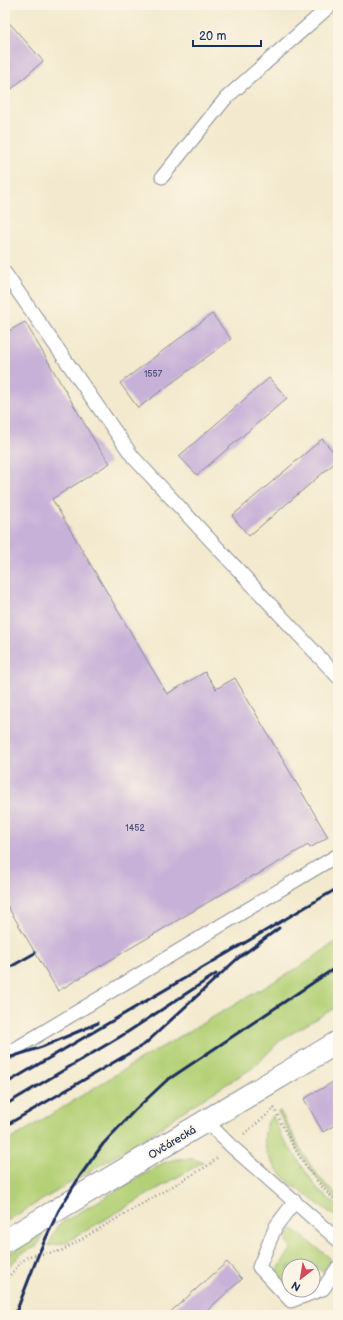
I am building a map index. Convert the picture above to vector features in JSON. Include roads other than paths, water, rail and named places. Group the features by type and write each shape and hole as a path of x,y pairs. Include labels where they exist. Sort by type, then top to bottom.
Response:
{"main road":[{"name":"Ovčárecká","path":"5,1241 338,1042"}],"lane":[{"path":"162,177 226,98 331,5"},
{"path":"5,273 133,457 338,677"},
{"path":"5,1055 338,856"},
{"path":"206,1121 230,1146 338,1240"},
{"path":"294,1201 276,1226 259,1267 291,1301 323,1289 338,1267"}],"railway":[{"path":"5,1084 338,888"},
{"path":"5,1126 145,1044 237,959 279,928"},
{"path":"5,970 35,953"},
{"path":"15,1315 39,1253 59,1210 80,1176 103,1144 134,1111 166,1081 338,966"},
{"path":"5,1105 123,1035 216,974"},
{"path":"5,1059 42,1047 98,1023"}]}
